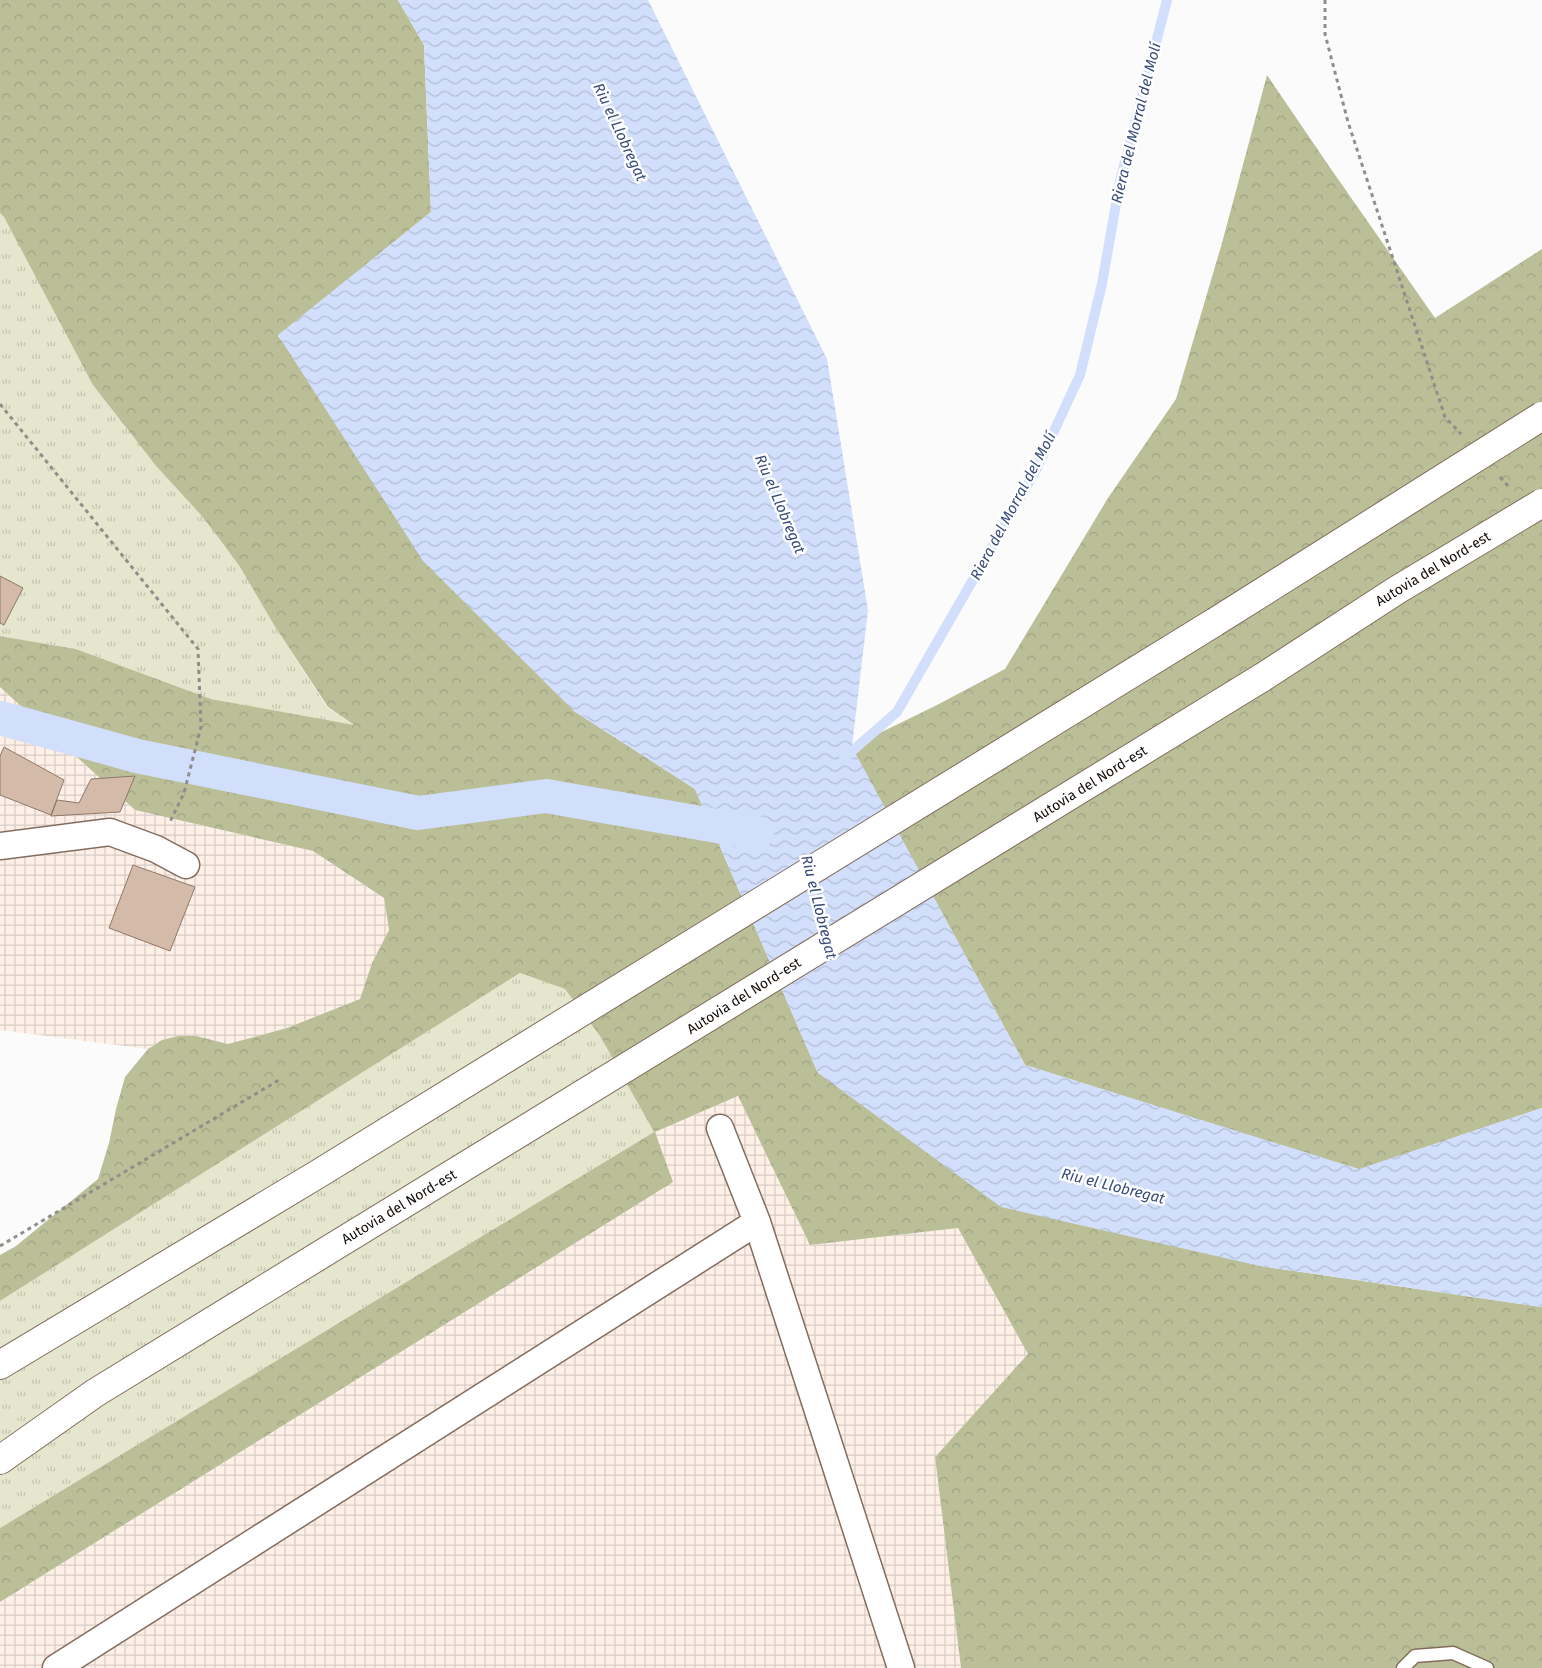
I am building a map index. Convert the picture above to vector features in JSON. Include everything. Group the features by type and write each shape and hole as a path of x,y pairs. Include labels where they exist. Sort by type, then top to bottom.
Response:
{"highway":[{"path":"0,1365 318,1174 1215,622 1542,416"},
{"name":"Autovia del Nord-est","path":"0,1460 95,1393 1263,677 1397,590 1542,503"}],"street":[{"path":"0,846 110,832 156,849 186,865"},
{"path":"720,1128 757,1222 901,1668"},
{"path":"56,1668 757,1222"}],"lane":[{"path":"1403,1668 1415,1656 1453,1653 1487,1668"}],"path":[{"path":"1325,0 1325,34 1348,122 1445,417 1465,438"},
{"path":"0,404 198,649 201,727 184,793"},
{"path":"1497,473 1510,487"},
{"path":"0,1246 279,1080"}],"shaded area":[{"path":"0,687 135,810 313,851 384,898 389,930 372,963 360,999 287,1028 228,1044 196,1036 178,1036 162,1040 148,1049 0,1030"},
{"path":"738,1096 810,1245 958,1228 1028,1354 935,1457 961,1668 0,1668 0,1602 672,1182 654,1132"}],"green space":[{"path":"0,0 398,0 424,45 431,212 278,336 574,711 695,789 818,1073 1260,1266 1542,1307 1542,1668 961,1668 935,1457 1028,1354 958,1228 810,1245 738,1096 655,1132 673,1182 0,1602 0,1528 654,1132 600,1036 565,989 520,973 0,1301 0,1255 16,1246 98,1179 125,1077 148,1049 162,1040 178,1036 196,1036 228,1044 287,1028 360,999 372,963 389,930 384,898 313,851 135,810 0,687 0,636 76,649 211,699 354,725 328,707 274,625 240,567 201,515 156,466 93,385 4,217 0,213"},
{"path":"1267,75 1435,318 1542,249 1542,1108 1359,1170 1025,1065 851,747 1005,669 1108,498 1176,399 1222,243"},
{"path":"0,213 114,412 156,466 201,515 240,567 274,625 327,707 355,726 211,699 76,649 0,636"},
{"path":"520,973 565,989 600,1036 654,1132 0,1528 0,1301"}],"water":[{"name":"Riu el Llobregat","path":"398,0 648,0 827,359 868,610 852,747 1025,1065 1359,1169 1542,1108 1542,1307 1260,1266 1001,1207 818,1073 695,789 574,711 423,561 278,335 431,212 424,45"}],"building":[{"path":"0,576 23,588 4,625 0,623"},
{"path":"4,747 64,780 51,815 0,795 0,756"},
{"path":"135,776 120,812 51,816 57,800 79,803 91,779"},
{"path":"133,865 195,887 170,951 109,928"}],"waterway":[{"name":"Riera del Morral del Molí","path":"844,758 897,712 1036,470 1080,375 1102,284 1120,181 1167,0"},
{"path":"0,718 137,756 418,813 546,796 757,833"}]}
